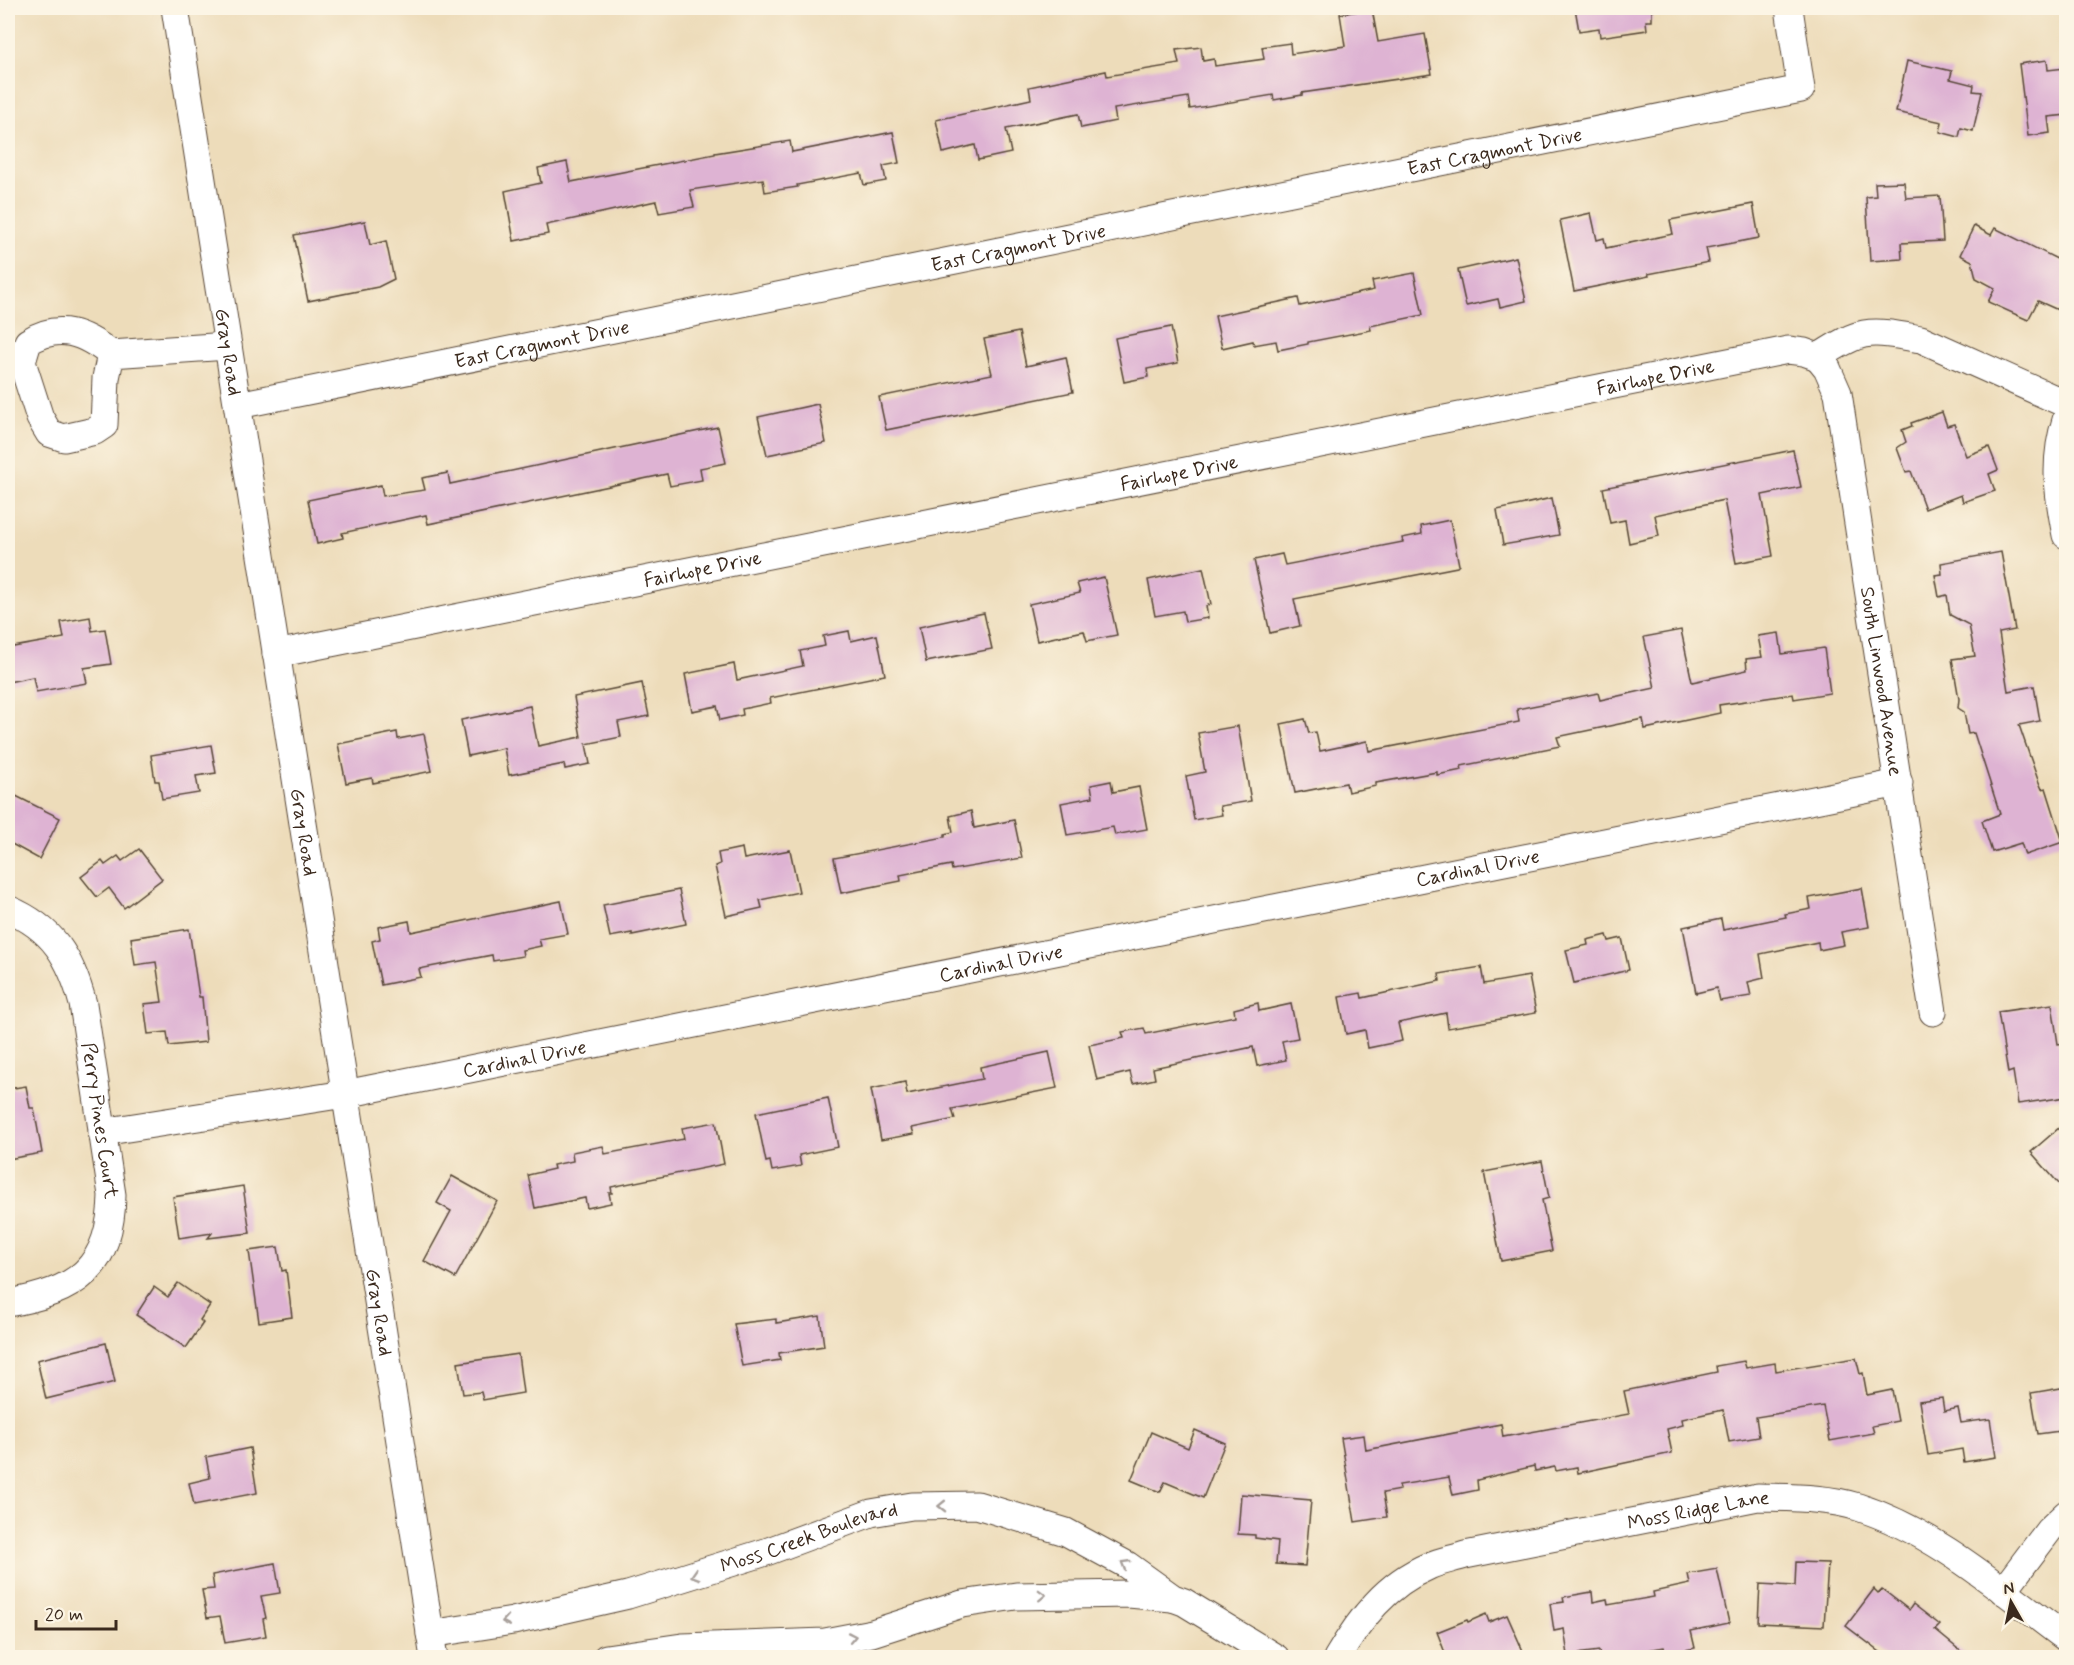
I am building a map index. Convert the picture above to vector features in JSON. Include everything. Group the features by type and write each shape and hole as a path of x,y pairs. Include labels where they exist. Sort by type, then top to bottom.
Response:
{"street":[{"name":"Gray Road","path":"175,8 432,1646"},
{"name":"East Cragmont Drive","path":"238,405 1801,89 1789,8"},
{"path":"1818,357 1865,334 1902,335 1921,339 2067,404"},
{"path":"111,354 228,346"},
{"name":"Fairhope Drive","path":"276,654 1788,350 1818,357"},
{"name":"South Linwood Avenue","path":"1818,357 1827,368 1838,393 1933,1012"},
{"path":"2067,420 2060,446 2057,478 2059,500 2067,535"},
{"name":"Cardinal Drive","path":"102,1132 345,1094 1899,783"},
{"name":"Perry Pines Court","path":"8,909 29,920 47,934 67,959 76,977 83,1004 112,1195 112,1217 106,1240 98,1258 83,1275 66,1287 46,1295 8,1303"},
{"name":"Moss Ridge Lane","path":"1336,1658 1369,1609 1400,1582 1429,1566 1465,1555 1758,1497 1807,1498 1856,1507 1902,1524 1944,1549 2067,1638"},
{"name":"Moss Creek Boulevard","path":"432,1646 513,1621 628,1595 765,1552 871,1513 912,1506 977,1505 1066,1532 1127,1564 1173,1598"},
{"path":"2003,1591 2049,1530 2067,1514"},
{"name":"Moss Creek Boulevard","path":"606,1658 682,1647 825,1642 872,1633 962,1604 1016,1596 1118,1594 1173,1598 1184,1602 1276,1658"}],"building":[{"path":"1575,8 1652,8 1652,21 1646,21 1647,30 1600,37 1599,28 1579,31"},
{"path":"1372,9 1378,42 1425,34 1432,74 1302,93 1302,95 1274,100 1273,95 1190,109 1188,97 1114,109 1116,121 1081,128 1078,114 1006,129 1011,153 978,160 975,145 943,153 936,120 1031,99 1029,87 1106,71 1107,76 1179,64 1176,50 1201,47 1203,61 1214,59 1215,66 1264,59 1262,47 1290,43 1291,54 1345,46 1340,14"},
{"path":"2047,60 2048,70 2065,68 2067,71 2067,115 2048,117 2050,133 2028,136 2019,64"},
{"path":"1907,61 1952,71 1950,79 1974,85 1973,91 1982,92 1973,131 1961,128 1959,137 1940,132 1942,122 1896,112"},
{"path":"893,132 899,163 883,166 886,181 864,185 861,173 765,192 763,179 690,190 694,207 659,213 656,201 546,225 548,234 514,241 505,191 541,183 538,168 567,162 571,182 715,153 790,141 792,152"},
{"path":"1904,182 1906,198 1940,196 1943,241 1901,243 1902,259 1870,261 1866,197 1876,196 1875,183"},
{"path":"1753,204 1759,238 1706,248 1709,262 1574,291 1560,220 1591,213 1597,240 1604,238 1606,248 1673,234 1670,220"},
{"path":"365,221 370,245 386,241 394,279 378,287 308,301 294,235"},
{"path":"1974,226 1991,235 1995,228 2067,264 2067,314 2038,301 2028,320 1988,302 1995,288 1976,278 1972,261 1960,255"},
{"path":"1516,257 1526,301 1500,307 1498,299 1466,306 1458,270"},
{"path":"1414,273 1423,315 1370,326 1371,330 1278,350 1276,341 1254,345 1253,341 1222,348 1215,316 1298,298 1300,306 1374,290 1372,281"},
{"path":"1171,327 1178,363 1147,369 1148,377 1124,382 1115,338"},
{"path":"1019,332 1026,366 1066,357 1073,392 886,430 879,397 992,374 984,339"},
{"path":"818,404 826,443 767,455 758,417"},
{"path":"1942,412 1947,426 1954,424 1966,456 1989,447 1998,470 1989,474 1995,491 1963,502 1961,495 1925,509 1911,471 1906,472 1897,448 1906,442 1902,430 1912,426 1911,423"},
{"path":"718,427 726,463 700,468 702,480 670,486 667,474 428,524 426,515 342,533 343,538 317,544 308,500 381,485 383,496 425,490 422,478 448,473 450,484"},
{"path":"1793,450 1801,487 1762,495 1773,556 1736,563 1724,500 1655,515 1659,536 1629,543 1625,520 1610,523 1603,488"},
{"path":"1552,498 1559,535 1503,545 1497,510"},
{"path":"1450,520 1459,565 1457,567 1294,599 1300,626 1270,633 1254,560 1282,554 1285,565 1403,542 1402,538 1422,534 1421,526"},
{"path":"2001,552 2015,630 1999,633 2008,691 2034,686 2040,721 2019,725 2038,780 2042,789 2046,788 2063,842 2025,855 2021,843 1992,852 1982,821 2000,814 1974,733 1968,734 1964,712 1958,708 1959,699 1952,659 1975,656 1969,625 1950,615 1947,595 1939,597 1935,575 1942,574 1941,563"},
{"path":"1203,568 1211,604 1206,606 1208,618 1185,622 1183,611 1155,616 1148,580"},
{"path":"1104,577 1117,635 1087,641 1084,631 1037,641 1029,604 1080,593 1077,583"},
{"path":"984,613 992,649 926,662 919,627"},
{"path":"90,617 92,631 105,629 111,664 84,668 87,683 36,692 33,677 8,682 8,648 64,638 61,622"},
{"path":"1681,630 1692,682 1747,670 1746,659 1762,657 1758,636 1779,633 1782,654 1824,648 1830,693 1794,699 1793,694 1719,705 1720,713 1645,729 1643,719 1557,737 1560,746 1461,766 1462,770 1376,783 1376,786 1348,792 1346,783 1295,793 1281,724 1305,719 1309,733 1316,732 1320,751 1367,741 1369,751 1519,722 1517,709 1598,693 1600,700 1655,688 1644,637"},
{"path":"849,631 851,641 877,635 885,675 770,698 771,703 742,709 743,715 720,720 717,706 692,711 685,674 734,664 737,680 803,666 800,651 825,646 823,636"},
{"path":"642,683 649,716 618,722 621,737 586,744 590,764 565,769 564,764 509,775 504,748 468,756 461,720 530,706 538,746 581,737 574,697"},
{"path":"1238,726 1251,801 1220,806 1222,815 1194,820 1186,776 1205,772 1198,733"},
{"path":"397,732 398,739 424,734 432,771 373,783 372,778 346,783 338,744"},
{"path":"211,745 216,773 196,776 199,793 162,799 159,781 155,781 151,755"},
{"path":"1111,781 1113,792 1139,787 1147,829 1115,835 1113,827 1067,835 1061,803 1093,797 1091,785"},
{"path":"8,792 60,818 39,859 8,842"},
{"path":"971,811 974,828 1014,820 1022,858 952,870 951,865 900,875 901,881 841,893 834,858 945,837 945,834 953,832 950,816"},
{"path":"742,848 744,859 790,850 799,892 760,900 762,908 726,916 715,866 720,864 718,853"},
{"path":"139,849 162,879 124,908 109,888 97,897 81,877 102,861 105,865 118,856 122,861"},
{"path":"1862,888 1869,927 1841,932 1844,945 1819,950 1818,942 1760,954 1764,978 1748,982 1751,996 1720,1001 1717,988 1696,993 1683,927 1721,919 1723,930 1786,917 1785,914 1811,909 1809,898"},
{"path":"679,890 686,924 610,937 603,905"},
{"path":"561,901 568,934 539,939 541,946 522,950 523,956 493,961 492,955 419,969 421,977 381,985 372,941 380,939 378,927 409,921 411,932"},
{"path":"189,929 199,997 202,997 206,1042 169,1046 167,1032 148,1034 144,1004 162,1002 156,962 135,965 131,938"},
{"path":"1607,935 1609,941 1622,938 1629,970 1574,983 1566,950 1588,945 1587,940"},
{"path":"1481,967 1484,984 1529,976 1536,1013 1448,1028 1446,1013 1398,1023 1402,1041 1368,1048 1365,1030 1346,1034 1339,997 1361,993 1362,998 1440,981 1439,974"},
{"path":"1258,1003 1259,1011 1291,1004 1298,1038 1282,1041 1286,1060 1257,1066 1253,1047 1153,1068 1155,1079 1133,1084 1130,1072 1097,1080 1089,1045 1124,1038 1122,1032 1144,1028 1146,1034 1235,1016 1234,1009"},
{"path":"2052,1004 2058,1044 2065,1043 2067,1064 2062,1065 2066,1097 2018,1104 2013,1071 2008,1073 1998,1012"},
{"path":"1049,1052 1057,1088 952,1109 955,1119 912,1128 914,1134 881,1140 871,1089 905,1082 907,1094 982,1079 980,1067"},
{"path":"26,1086 30,1108 34,1108 42,1153 8,1159 8,1089"},
{"path":"828,1098 838,1147 799,1155 801,1166 772,1171 770,1161 766,1162 756,1113"},
{"path":"2067,1121 2067,1193 2031,1152"},
{"path":"716,1122 724,1164 611,1187 612,1193 609,1193 611,1203 587,1208 585,1198 535,1208 528,1175 554,1169 553,1165 573,1161 572,1152 603,1146 605,1154 684,1139 682,1128"},
{"path":"1542,1161 1549,1198 1542,1200 1552,1251 1501,1261 1484,1172"},
{"path":"452,1176 497,1201 455,1278 424,1261 451,1211 437,1203"},
{"path":"243,1186 250,1233 208,1238 212,1233 179,1238 173,1197"},
{"path":"278,1247 282,1271 286,1270 292,1317 259,1322 249,1251"},
{"path":"178,1283 210,1305 200,1320 203,1323 186,1348 136,1315 154,1287 168,1297"},
{"path":"820,1316 824,1346 779,1353 780,1360 742,1366 734,1324 776,1319 776,1323"},
{"path":"106,1343 115,1382 46,1399 37,1360"},
{"path":"518,1354 523,1393 483,1400 481,1392 463,1394 458,1363"},
{"path":"1856,1358 1860,1374 1863,1373 1867,1395 1892,1390 1898,1421 1872,1426 1874,1433 1830,1441 1823,1406 1756,1417 1759,1437 1729,1442 1723,1410 1682,1419 1683,1425 1667,1429 1672,1453 1578,1473 1577,1467 1556,1471 1555,1467 1535,1471 1534,1466 1477,1480 1478,1490 1453,1495 1449,1477 1399,1485 1400,1490 1383,1493 1387,1517 1355,1522 1341,1438 1364,1435 1366,1450 1501,1424 1503,1437 1629,1414 1624,1391 1717,1372 1716,1366 1744,1361 1746,1368 1775,1363 1776,1371"},
{"path":"2067,1387 2067,1430 2038,1434 2031,1393"},
{"path":"1942,1398 1944,1411 1958,1408 1961,1423 1990,1419 1996,1457 1964,1462 1962,1449 1928,1455 1919,1401"},
{"path":"1195,1430 1225,1443 1203,1498 1165,1482 1160,1492 1131,1480 1151,1432 1188,1448"},
{"path":"250,1448 257,1493 194,1505 189,1483 210,1478 206,1457"},
{"path":"1241,1494 1311,1500 1305,1566 1276,1564 1278,1541 1255,1538 1255,1535 1238,1534"},
{"path":"1796,1562 1828,1563 1824,1626 1758,1623 1760,1584 1795,1586"},
{"path":"275,1563 280,1593 261,1596 266,1618 263,1619 266,1636 225,1643 220,1616 207,1618 202,1590 214,1589 212,1575"},
{"path":"1717,1569 1729,1623 1691,1631 1695,1648 1666,1654 1664,1647 1603,1658 1600,1658 1599,1651 1568,1655 1564,1629 1554,1631 1550,1604 1564,1602 1563,1597 1592,1592 1593,1602 1607,1599 1608,1605 1654,1597 1653,1592 1690,1584 1688,1574"},
{"path":"1874,1589 1878,1593 1882,1589 1909,1610 1913,1604 1940,1625 1935,1630 1969,1658 1888,1658 1846,1626"},
{"path":"1486,1614 1489,1622 1507,1615 1523,1651 1508,1658 1447,1658 1437,1632"}]}
